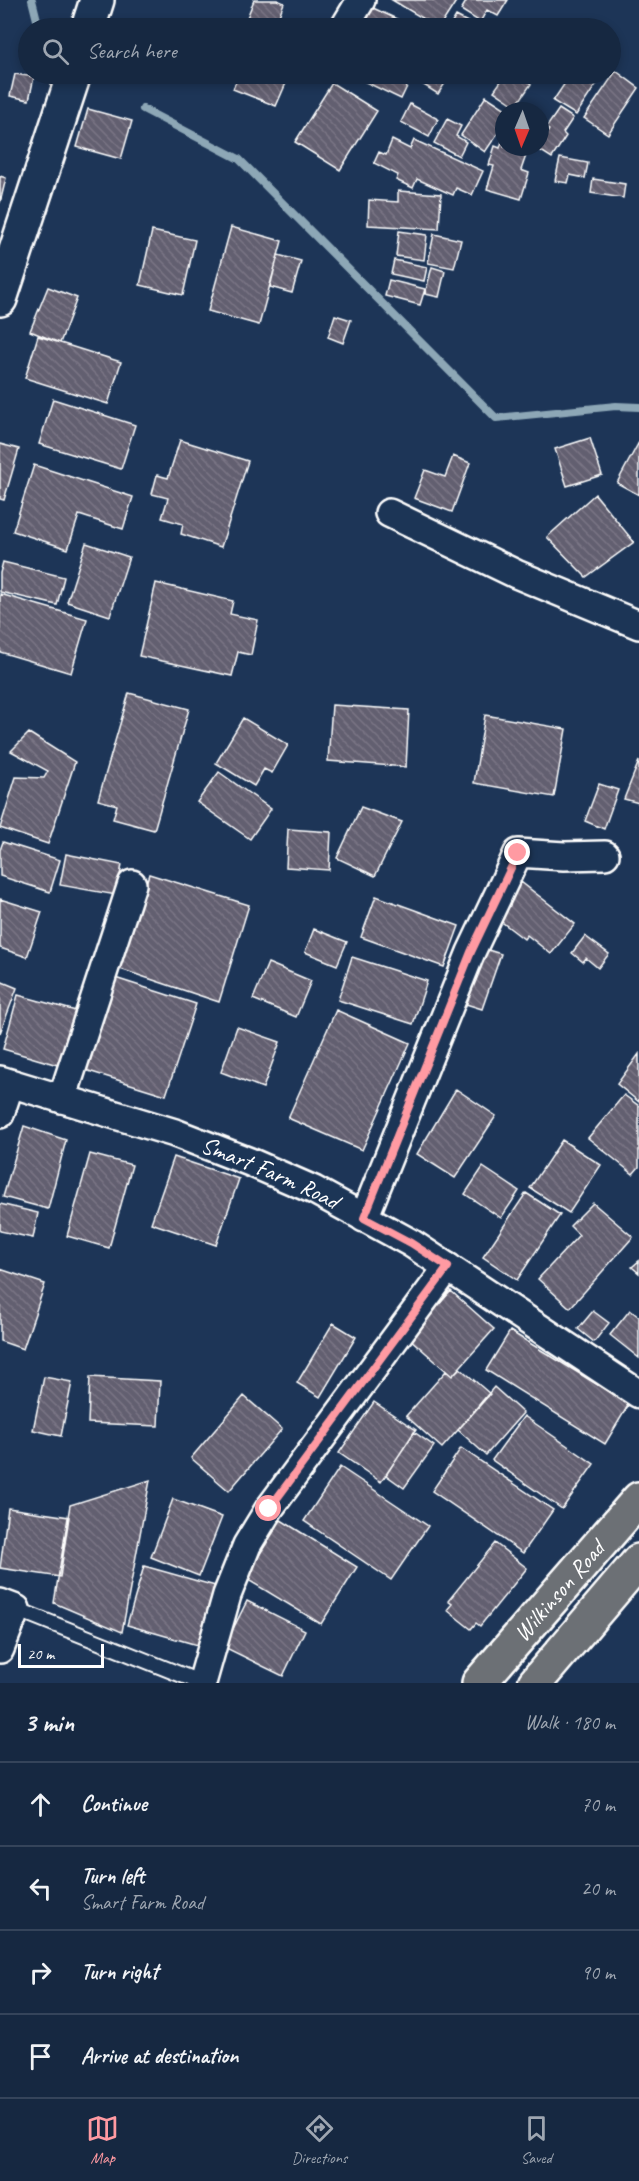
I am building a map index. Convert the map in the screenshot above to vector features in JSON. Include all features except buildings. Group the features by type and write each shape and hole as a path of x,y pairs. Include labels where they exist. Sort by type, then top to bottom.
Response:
{"main road":[{"name":"Wilkinson Road","path":"479,1683 639,1498"},
{"name":"Wilkinson Road","path":"535,1683 639,1561"}],"street":[{"path":"91,18 97,0"},
{"path":"350,18 361,0"},
{"path":"0,299 71,84"},
{"path":"389,513 516,574 639,625"},
{"path":"364,1218 471,952 518,853 564,856 605,855"},
{"path":"62,1099 132,884"},
{"path":"0,1114 5,1082"},
{"name":"Smart Farm Road","path":"5,1082 175,1133 314,1190 411,1243 639,1394"},
{"path":"202,1683 227,1594 252,1536 269,1509 448,1267"},
{"path":"0,1649 8,1606"}],"lane":[{"path":"8,1606 202,1683"}],"waterway":[{"path":"32,0 36,18"},
{"path":"143,109 239,159 496,418 616,406 639,407"}],"route":[{"path":"269,1509 448,1267 411,1243 364,1218 471,952 518,853"}]}
